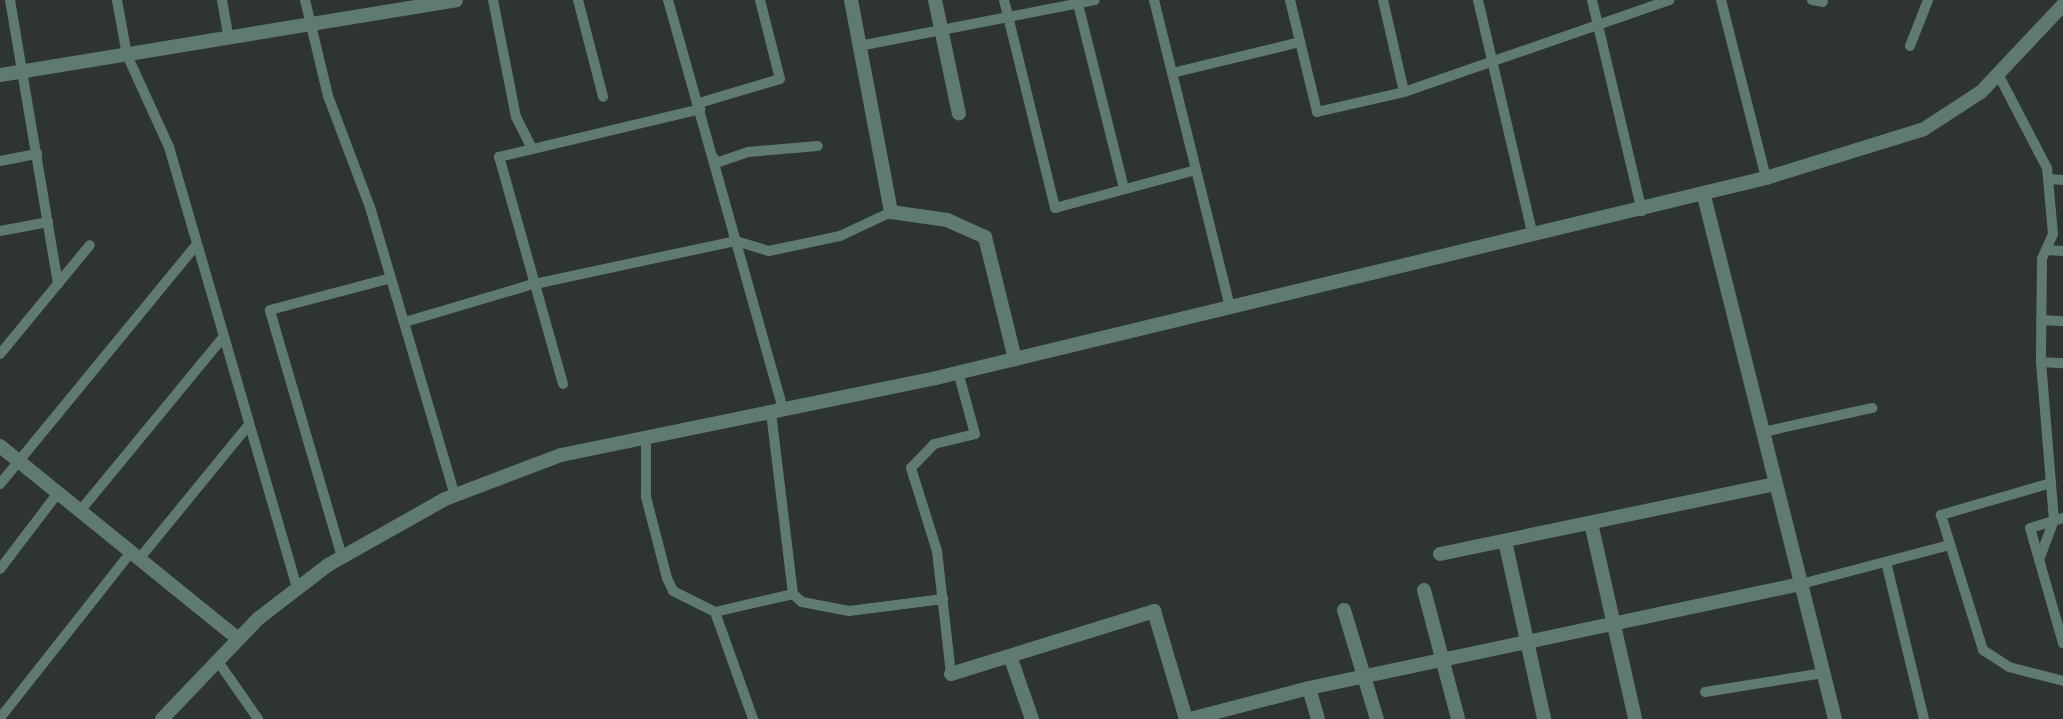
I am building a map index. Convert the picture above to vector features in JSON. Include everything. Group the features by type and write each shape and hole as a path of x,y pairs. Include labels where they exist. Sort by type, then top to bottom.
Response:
{"street":[{"path":"0,75 456,0"},
{"path":"851,0 891,212 947,220 985,237 1015,359"},
{"path":"935,0 959,114"},
{"path":"162,719 238,639 297,589 342,557 455,495 561,455 1015,359 1642,211 1766,178 1924,129 1998,74 2063,5"},
{"path":"1704,196 1835,719"},
{"path":"0,446 238,639"},
{"path":"1440,554 1776,484"},
{"path":"1591,523 1635,719"},
{"path":"1505,541 1544,719"},
{"path":"951,674 1154,611 1188,719 1215,716 1309,688 1801,584"},
{"path":"1424,590 1458,719"},
{"path":"1344,610 1377,719"},
{"path":"1010,656 1032,719"},
{"path":"1309,688 1318,719"}],"lane":[{"path":"10,0 58,284"},
{"path":"117,0 127,55 169,147 194,248 297,589"},
{"path":"222,0 229,38"},
{"path":"305,0 310,24 405,322 455,495"},
{"path":"493,0 516,117 532,148"},
{"path":"578,0 603,97"},
{"path":"668,0 736,241 777,410 793,594 802,602 849,611 943,598"},
{"path":"563,384 530,285 499,157 699,106 780,79 760,0"},
{"path":"1004,0 1055,208 1196,170"},
{"path":"859,46 1095,0"},
{"path":"1154,0 1230,307"},
{"path":"1290,0 1317,112 1404,92 1670,0"},
{"path":"1383,0 1404,92"},
{"path":"1478,0 1533,236"},
{"path":"1592,0 1642,211"},
{"path":"1721,0 1766,178"},
{"path":"1910,46 1928,0"},
{"path":"1077,2 1124,189"},
{"path":"1172,73 1300,42"},
{"path":"1998,74 2034,134 2048,179 2053,234 2046,250 2041,362 2051,483 2059,519 2039,560"},
{"path":"713,156 716,163 748,152 818,146"},
{"path":"0,161 37,154"},
{"path":"2048,179 2063,180"},
{"path":"405,322 530,285 736,241 769,251 840,236 891,212"},
{"path":"0,240 4,230 48,222"},
{"path":"0,354 90,245"},
{"path":"0,484 194,248"},
{"path":"2046,250 2063,251"},
{"path":"342,557 271,310 391,278"},
{"path":"2041,320 2063,321"},
{"path":"80,511 222,340"},
{"path":"2041,362 2063,363"},
{"path":"951,674 937,551 911,468 934,444 975,434 958,372"},
{"path":"1763,432 1872,408"},
{"path":"0,718 135,555 248,426"},
{"path":"646,437 646,497 667,578 673,591 715,612 793,594"},
{"path":"2051,483 1941,515 1983,650 2009,667 2063,681"},
{"path":"0,569 58,494"},
{"path":"2059,519 2030,528 2063,643"},
{"path":"1801,584 1951,545"},
{"path":"1886,562 1924,719"},
{"path":"715,612 752,719"},
{"path":"217,660 258,719"},
{"path":"1704,692 1823,673"}]}
